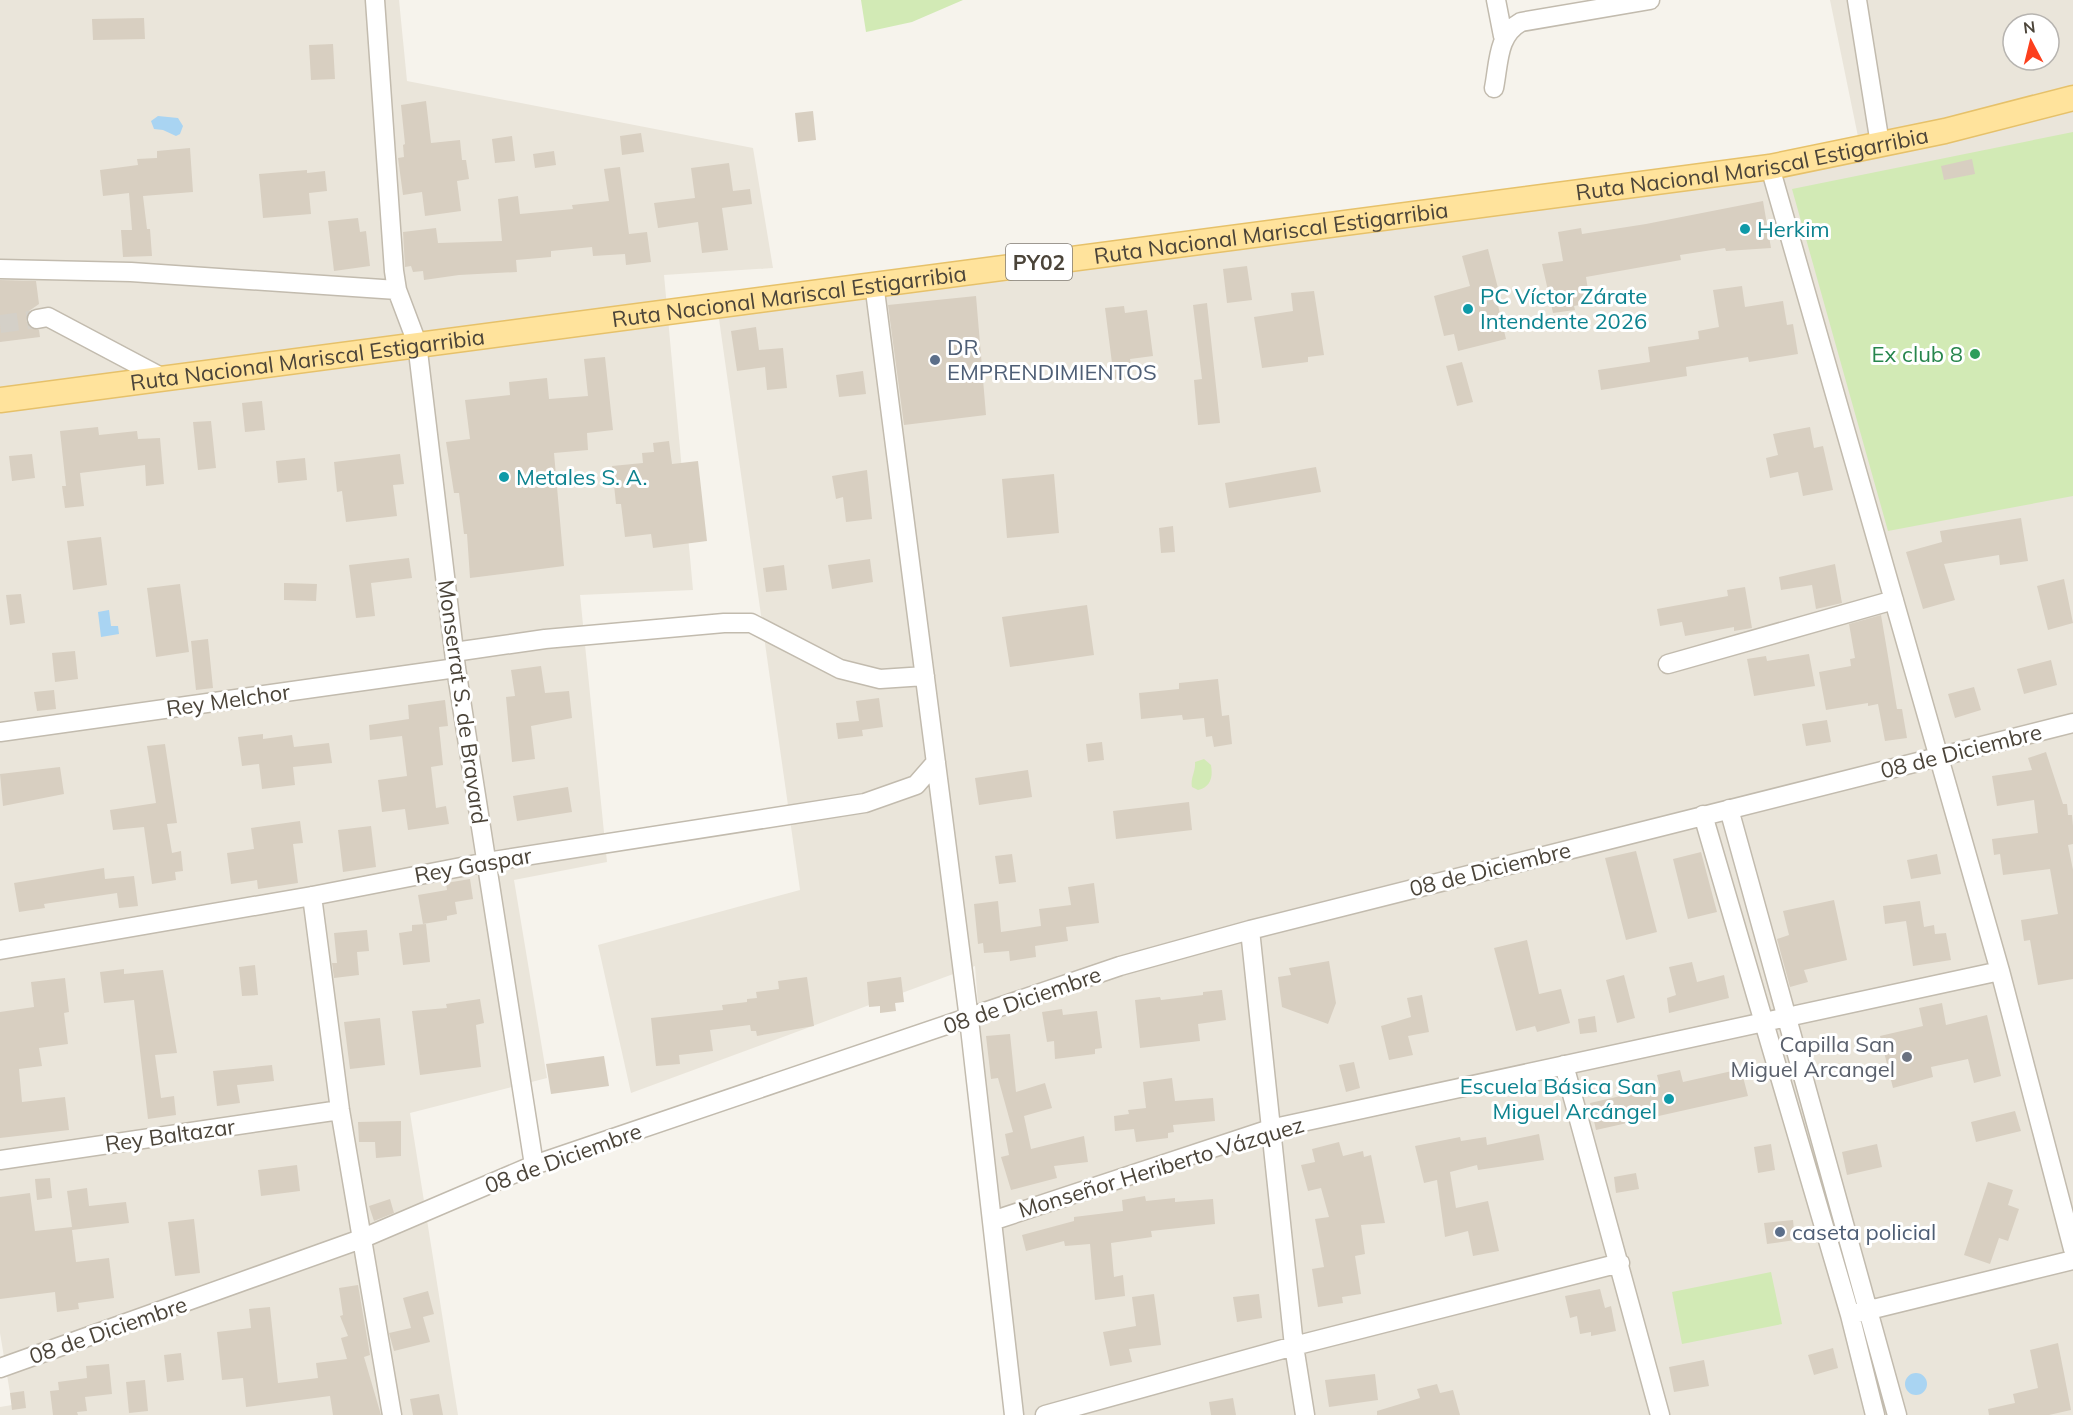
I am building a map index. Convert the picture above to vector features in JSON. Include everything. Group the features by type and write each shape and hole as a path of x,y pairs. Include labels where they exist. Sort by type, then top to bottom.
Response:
{"main road":[{"name":"Ruta Nacional Mariscal Estigarribia","path":"0,400 417,343 1770,167 1880,144 2073,98"}],"street":[{"name":"Monserrat S. de Bravard","path":"375,0 397,290 417,343 455,660 534,1166"},
{"path":"1494,88 1503,36 1496,0"},
{"path":"1503,36 1521,22 1647,0"},
{"path":"1857,0 1880,144"},
{"path":"1770,167 2000,971 2073,1249"},
{"path":"0,269 131,272 397,290"},
{"path":"874,283 969,1019 1014,1415"},
{"path":"38,319 48,318 163,378"},
{"path":"1668,664 1894,600"},
{"name":"Rey Melchor","path":"0,732 455,660 545,639 724,623 751,623 840,669 880,679 925,676"},
{"name":"08 de Diciembre","path":"0,1368 361,1239 534,1166 1120,966 1250,930 2073,723"},
{"name":"Rey Gaspar","path":"0,950 312,896 487,861 865,803 916,785 936,762"},
{"path":"1729,809 1785,1017 1859,1313 1875,1415"},
{"path":"1703,815 1764,1022 1859,1313 1897,1415"},
{"path":"312,896 340,1110 392,1415"},
{"path":"1250,930 1294,1346 1305,1415"},
{"name":"Monseñor Heriberto Vázquez","path":"992,1221 1270,1129 2000,971"},
{"path":"1564,1065 1660,1415"},
{"name":"Rey Baltazar","path":"0,1160 340,1110"},
{"path":"1859,1313 2073,1260"},
{"path":"1045,1415 1294,1346 1620,1263"}],"shaded area":[{"path":"0,0 399,0 407,81 753,148 773,268 664,275 693,590 580,595 607,862 514,880 547,1078 410,1113 458,1415 0,1415 0,1407 12,1405 0,1333"},
{"path":"1830,0 2073,0 2073,1415 1011,1415 975,966 631,1093 598,945 800,890 718,312 1863,161"}],"green space":[{"path":"861,0 963,0 912,22 866,32"},
{"path":"2073,132 2073,496 1888,531 1792,189"},
{"path":"1204,759 1211,765 1212,774 1206,787 1198,790 1192,787 1195,762"},
{"path":"1771,1272 1782,1324 1682,1344 1672,1292"}],"water":[{"path":"158,116 178,118 183,126 180,134 176,136 154,129 151,121"},
{"path":"109,610 111,626 118,626 119,634 101,637 98,612"},
{"path":"1916,1373 1924,1376 1927,1384 1924,1392 1916,1395 1908,1392 1905,1384 1908,1376"}],"building":[{"path":"144,18 145,39 93,40 92,19"},
{"path":"333,44 335,79 311,80 309,45"},
{"path":"426,101 431,143 460,140 462,160 466,160 469,179 457,181 461,211 425,216 422,192 403,195 398,158 404,157 403,145 405,144 401,105"},
{"path":"813,111 816,140 798,142 795,113"},
{"path":"641,133 644,152 622,155 620,136"},
{"path":"512,136 515,161 495,163 492,139"},
{"path":"190,148 193,192 143,196 147,229 150,229 152,256 123,257 121,230 132,230 129,193 103,196 100,170 138,165 137,159 157,158 157,151"},
{"path":"554,151 556,165 535,168 533,154"},
{"path":"1972,159 1975,174 1944,180 1941,166"},
{"path":"729,163 733,191 750,189 752,204 722,208 728,250 702,253 698,222 658,228 654,203 695,198 691,168"},
{"path":"620,167 629,234 647,232 651,262 626,265 625,254 593,256 592,247 551,251 551,257 516,260 517,272 459,275 424,280 423,271 413,272 411,266 405,267 403,232 436,228 438,243 502,241 498,199 518,196 520,214 573,209 572,205 609,201 604,169"},
{"path":"307,170 307,173 325,171 327,191 309,193 311,214 263,218 259,174"},
{"path":"1763,201 1771,248 1726,251 1725,248 1680,255 1681,260 1586,277 1590,303 1574,306 1575,310 1553,313 1542,264 1563,261 1558,232 1581,228 1582,234"},
{"path":"358,218 360,232 366,231 370,266 334,271 328,221"},
{"name":"PC Víctor Zárate Intendente 2026","path":"1488,249 1500,296 1496,297 1506,339 1458,351 1454,334 1444,336 1434,296 1470,286 1462,256"},
{"path":"1247,266 1252,300 1227,303 1223,269"},
{"path":"0,280 36,281 39,304 29,311 26,320 29,327 39,330 40,337 0,342"},
{"path":"1742,286 1745,307 1783,301 1787,325 1793,324 1798,354 1749,362 1748,357 1686,367 1687,376 1601,390 1598,370 1650,362 1648,347 1699,339 1698,331 1719,327 1713,290"},
{"path":"1314,291 1324,355 1308,357 1308,362 1262,368 1254,317 1293,311 1291,293"},
{"name":"DR EMPRENDIMIENTOS","path":"976,296 986,415 904,425 888,305"},
{"path":"1207,303 1220,423 1198,425 1194,380 1202,379 1193,305"},
{"path":"1124,306 1125,313 1147,310 1153,356 1130,359 1133,377 1114,379 1105,308"},
{"path":"756,327 759,350 783,348 787,388 767,390 765,367 737,371 731,331"},
{"name":"Metales S. A.","path":"605,357 613,430 587,433 588,450 554,453 564,566 470,578 467,534 464,534 459,493 454,493 446,442 470,439 465,400 510,395 509,382 547,378 549,399 588,396 584,359"},
{"path":"1462,362 1473,402 1457,406 1446,366"},
{"path":"863,371 866,394 839,397 836,375"},
{"path":"262,401 265,430 245,432 242,403"},
{"path":"211,421 216,468 198,470 193,422"},
{"path":"98,427 99,435 137,431 138,439 160,438 164,484 146,486 145,465 80,473 84,506 65,508 62,486 66,486 60,431"},
{"path":"1810,427 1814,448 1823,446 1833,490 1803,496 1798,472 1770,478 1766,458 1778,455 1773,434"},
{"path":"669,441 672,464 698,461 707,541 653,548 651,534 625,537 621,504 616,504 612,466 643,463 642,453 654,452 653,443"},
{"path":"32,454 35,478 12,481 9,456"},
{"path":"400,454 404,484 393,485 397,516 346,522 342,491 337,492 334,462"},
{"path":"305,458 307,480 278,483 276,461"},
{"path":"1316,467 1321,492 1229,508 1225,483"},
{"path":"867,470 872,519 846,522 843,497 836,499 832,476"},
{"path":"1054,474 1059,533 1007,538 1002,479"},
{"path":"2021,518 2028,561 2000,565 1999,555 1944,564 1955,600 1923,609 1906,552 1942,542 1940,531"},
{"path":"1173,526 1175,552 1161,553 1159,528"},
{"path":"101,537 107,585 73,590 67,541"},
{"path":"409,558 412,578 371,583 375,616 356,618 349,565"},
{"path":"870,559 873,582 832,589 828,565"},
{"path":"1835,564 1842,603 1816,609 1812,585 1781,590 1779,577"},
{"path":"784,565 787,590 766,592 763,568"},
{"path":"2064,579 2073,623 2048,630 2037,586"},
{"path":"284,583 317,584 316,601 284,600"},
{"path":"180,584 189,652 156,657 147,588"},
{"path":"1745,587 1752,628 1734,631 1734,627 1685,636 1682,622 1660,626 1657,609 1728,596 1727,590"},
{"path":"21,594 25,623 10,625 6,595"},
{"path":"1087,605 1094,655 1010,667 1002,617"},
{"path":"1881,615 1897,709 1902,709 1907,738 1885,741 1878,704 1868,706 1868,703 1826,710 1819,672 1851,666 1850,659 1855,658 1849,624"},
{"path":"208,639 213,688 196,690 191,641"},
{"path":"75,651 78,679 55,682 52,653"},
{"path":"1809,654 1815,686 1754,696 1747,659 1766,656 1767,661"},
{"path":"2051,660 2057,685 2024,694 2017,669"},
{"path":"541,666 545,693 569,691 572,718 531,726 535,759 512,762 506,697 515,696 511,670"},
{"path":"1218,679 1222,716 1229,715 1232,744 1214,747 1212,736 1206,737 1204,718 1183,720 1182,715 1141,719 1139,693 1179,689 1179,683"},
{"path":"1974,687 1981,710 1955,718 1948,694"},
{"path":"54,690 56,709 37,711 34,692"},
{"path":"879,698 883,727 862,730 863,736 838,739 836,723 859,721 856,701"},
{"path":"445,700 448,726 439,727 443,765 431,767 436,808 446,806 449,824 408,830 405,809 382,812 378,780 407,776 402,736 370,740 369,725 409,719 408,705"},
{"path":"1827,720 1831,742 1806,746 1802,724"},
{"path":"263,734 263,739 292,735 294,747 329,743 332,763 293,767 295,785 262,789 259,764 242,766 238,737"},
{"path":"1102,742 1104,760 1088,762 1086,744"},
{"path":"165,744 177,823 167,824 172,853 181,851 183,871 175,872 176,880 152,884 144,827 113,830 110,810 156,803 147,746"},
{"path":"2046,752 2063,804 2067,804 2068,815 2072,815 2073,844 2068,845 2073,870 2073,979 2038,985 2030,940 2024,941 2021,920 2058,914 2050,869 2003,875 2000,854 1994,855 1992,839 2038,833 2034,800 1997,806 1992,776 2032,770 2028,758"},
{"path":"60,767 64,794 3,806 0,774"},
{"path":"1028,770 1032,797 979,805 975,778"},
{"path":"568,787 572,812 517,821 513,796"},
{"path":"1189,802 1192,830 1116,839 1113,811"},
{"path":"300,821 303,843 293,844 298,883 258,889 257,880 231,884 227,853 254,849 251,828"},
{"path":"371,826 376,867 343,872 338,830"},
{"path":"1636,851 1657,932 1626,940 1605,858"},
{"path":"1701,852 1717,912 1688,919 1673,859"},
{"path":"1012,854 1016,882 999,884 995,856"},
{"path":"1937,854 1941,874 1911,879 1907,860"},
{"path":"104,868 105,879 134,876 138,906 119,908 117,893 44,904 45,908 19,912 14,883"},
{"path":"470,879 473,899 455,902 457,914 447,916 447,920 423,924 418,895 447,890 446,883"},
{"path":"1094,883 1099,923 1066,927 1068,941 1035,946 1036,957 1010,961 1009,951 984,953 983,943 978,944 974,904 998,901 1001,932 1041,926 1039,909 1071,905 1068,887"},
{"path":"1834,900 1847,960 1804,970 1808,982 1790,987 1777,939 1789,935 1783,911"},
{"path":"1920,901 1924,927 1934,925 1935,934 1946,933 1951,960 1913,966 1906,921 1885,924 1883,906"},
{"path":"426,924 430,962 403,965 399,933 412,931 412,925"},
{"path":"367,930 369,951 357,952 359,975 334,978 332,963 337,963 334,933"},
{"path":"1527,940 1539,994 1561,989 1570,1023 1537,1032 1535,1026 1516,1031 1494,948"},
{"path":"1329,961 1336,1003 1328,1024 1282,1007 1278,977 1291,975 1289,968"},
{"path":"1692,962 1697,982 1724,975 1729,998 1669,1013 1667,998 1676,995 1669,967"},
{"path":"255,965 258,995 242,996 239,967"},
{"path":"124,969 124,974 163,970 177,1053 155,1055 161,1098 174,1096 176,1115 148,1119 134,1000 104,1003 100,972"},
{"path":"1624,975 1635,1018 1617,1023 1606,980"},
{"path":"807,977 814,1026 757,1036 756,1031 751,1031 750,1025 710,1030 713,1051 679,1055 680,1064 656,1066 651,1018 723,1010 722,1005 747,1002 747,999 757,998 756,992 779,989 778,981"},
{"path":"901,977 904,1002 895,1003 896,1011 880,1013 880,1006 869,1007 867,982"},
{"path":"65,978 69,1012 64,1013 68,1044 39,1048 42,1066 19,1069 22,1102 65,1097 69,1130 0,1138 0,1012 34,1007 31,982"},
{"path":"1222,990 1226,1020 1198,1024 1200,1041 1140,1048 1135,1000 1160,997 1161,1000 1203,995 1203,992"},
{"path":"1422,995 1429,1032 1408,1036 1413,1055 1389,1060 1381,1026 1411,1017 1407,998"},
{"path":"480,999 484,1023 476,1025 481,1067 420,1075 412,1011 447,1008 446,1004"},
{"path":"1942,1003 1946,1025 1987,1015 2001,1076 1974,1083 1968,1059 1931,1067 1933,1077 1893,1088 1880,1036 1923,1026 1919,1008"},
{"path":"1062,1009 1063,1015 1097,1011 1102,1048 1095,1049 1095,1054 1055,1059 1054,1041 1047,1042 1042,1012"},
{"path":"1595,1016 1597,1032 1580,1034 1578,1019"},
{"path":"380,1018 385,1065 350,1069 344,1022"},
{"path":"1010,1034 1016,1092 1045,1083 1052,1108 1024,1116 1031,1149 1084,1136 1088,1162 1054,1166 1057,1178 1011,1190 1001,1157 1009,1155 1005,1134 1013,1132 998,1078 991,1079 986,1036"},
{"path":"604,1056 609,1086 551,1094 546,1064"},
{"path":"1354,1062 1360,1088 1346,1092 1339,1065"},
{"path":"272,1065 274,1081 237,1085 240,1103 217,1106 213,1071"},
{"name":"Escuela Básica San Miguel Arcángel","path":"1741,1069 1748,1096 1596,1130 1590,1103 1660,1087 1657,1075 1680,1070 1683,1082"},
{"path":"1172,1078 1175,1101 1213,1098 1215,1121 1173,1125 1174,1132 1168,1133 1168,1138 1136,1142 1134,1129 1115,1131 1114,1116 1129,1114 1128,1110 1146,1108 1143,1082"},
{"path":"2015,1111 2021,1131 1976,1142 1971,1122"},
{"path":"401,1121 401,1156 376,1158 375,1142 359,1142 358,1122"},
{"path":"1539,1134 1544,1160 1478,1170 1477,1165 1450,1172 1456,1208 1488,1201 1499,1251 1473,1256 1468,1231 1445,1237 1437,1180 1424,1183 1415,1146 1460,1137 1461,1141 1486,1137 1487,1145"},
{"path":"1339,1142 1343,1156 1363,1151 1364,1157 1371,1155 1385,1223 1361,1225 1365,1254 1355,1256 1361,1294 1342,1297 1343,1303 1318,1307 1312,1269 1324,1267 1315,1219 1329,1217 1321,1188 1308,1191 1301,1165 1315,1162 1312,1149"},
{"path":"1771,1144 1775,1170 1758,1173 1754,1147"},
{"path":"1877,1144 1882,1167 1847,1175 1842,1152"},
{"path":"297,1165 300,1191 261,1196 258,1170"},
{"path":"1636,1173 1639,1189 1616,1193 1614,1177"},
{"path":"50,1178 52,1198 37,1200 35,1179"},
{"path":"1988,1182 2013,1190 2008,1205 2019,1209 2008,1241 1999,1238 1990,1264 1964,1255"},
{"path":"87,1188 89,1206 126,1202 129,1223 72,1230 76,1262 109,1258 114,1298 78,1303 79,1309 57,1312 55,1292 0,1299 0,1197 30,1193 35,1231 72,1227 67,1191"},
{"path":"1145,1196 1146,1201 1175,1198 1175,1202 1213,1199 1215,1224 1151,1231 1152,1237 1111,1243 1114,1277 1123,1275 1125,1296 1095,1300 1090,1244 1065,1246 1064,1241 1026,1251 1022,1235 1074,1221 1074,1217 1123,1211 1122,1200"},
{"path":"390,1199 394,1213 374,1221 369,1206"},
{"path":"194,1219 200,1273 175,1276 168,1222"},
{"name":"caseta policial","path":"1793,1220 1795,1240 1767,1244 1764,1223"},
{"path":"358,1285 370,1355 364,1357 381,1415 333,1415 330,1396 246,1407 243,1378 222,1380 217,1332 251,1328 249,1309 270,1307 278,1383 318,1378 316,1363 347,1359 341,1338 348,1336 340,1316 343,1315 339,1288"},
{"path":"1600,1289 1605,1308 1611,1306 1616,1331 1591,1336 1591,1332 1580,1334 1577,1316 1570,1318 1565,1296"},
{"path":"428,1291 434,1314 423,1317 430,1342 394,1351 389,1333 411,1328 403,1298"},
{"path":"1154,1294 1161,1345 1129,1349 1132,1362 1110,1366 1103,1332 1136,1326 1132,1297"},
{"path":"1259,1294 1262,1318 1237,1322 1233,1297"},
{"path":"2058,1343 2071,1410 2049,1415 1989,1415 1988,1409 2015,1403 2013,1394 2038,1388 2030,1350"},
{"path":"1833,1348 1838,1368 1814,1375 1808,1355"},
{"path":"181,1353 184,1380 167,1382 164,1355"},
{"path":"1704,1360 1709,1386 1674,1392 1669,1367"},
{"path":"109,1364 112,1394 85,1397 87,1411 77,1412 78,1415 53,1415 50,1391 59,1390 58,1382 87,1378 86,1366"},
{"path":"1375,1374 1378,1400 1329,1407 1325,1380"},
{"path":"145,1380 148,1411 129,1413 126,1382"},
{"path":"1437,1384 1440,1393 1453,1390 1460,1415 1377,1415 1377,1411 1420,1398 1417,1389"},
{"path":"24,1391 26,1408 12,1410 10,1393"},
{"path":"439,1394 443,1415 413,1415 410,1399"},
{"path":"1233,1398 1236,1415 1211,1415 1209,1402"}],"tunnel":[{"path":"0,324 37,319"}],"place":[{"name":"Herkim","path":"1745,229"},
{"name":"PC Víctor Zárate Intendente 2026","path":"1468,309"},
{"name":"Ex club 8","path":"1975,354"},
{"name":"DR EMPRENDIMIENTOS","path":"935,360"},
{"name":"Metales S. A.","path":"504,477"},
{"name":"Capilla San Miguel Arcangel","path":"1907,1057"},
{"name":"Escuela Básica San Miguel Arcángel","path":"1669,1099"},
{"name":"caseta policial","path":"1780,1232"}]}
